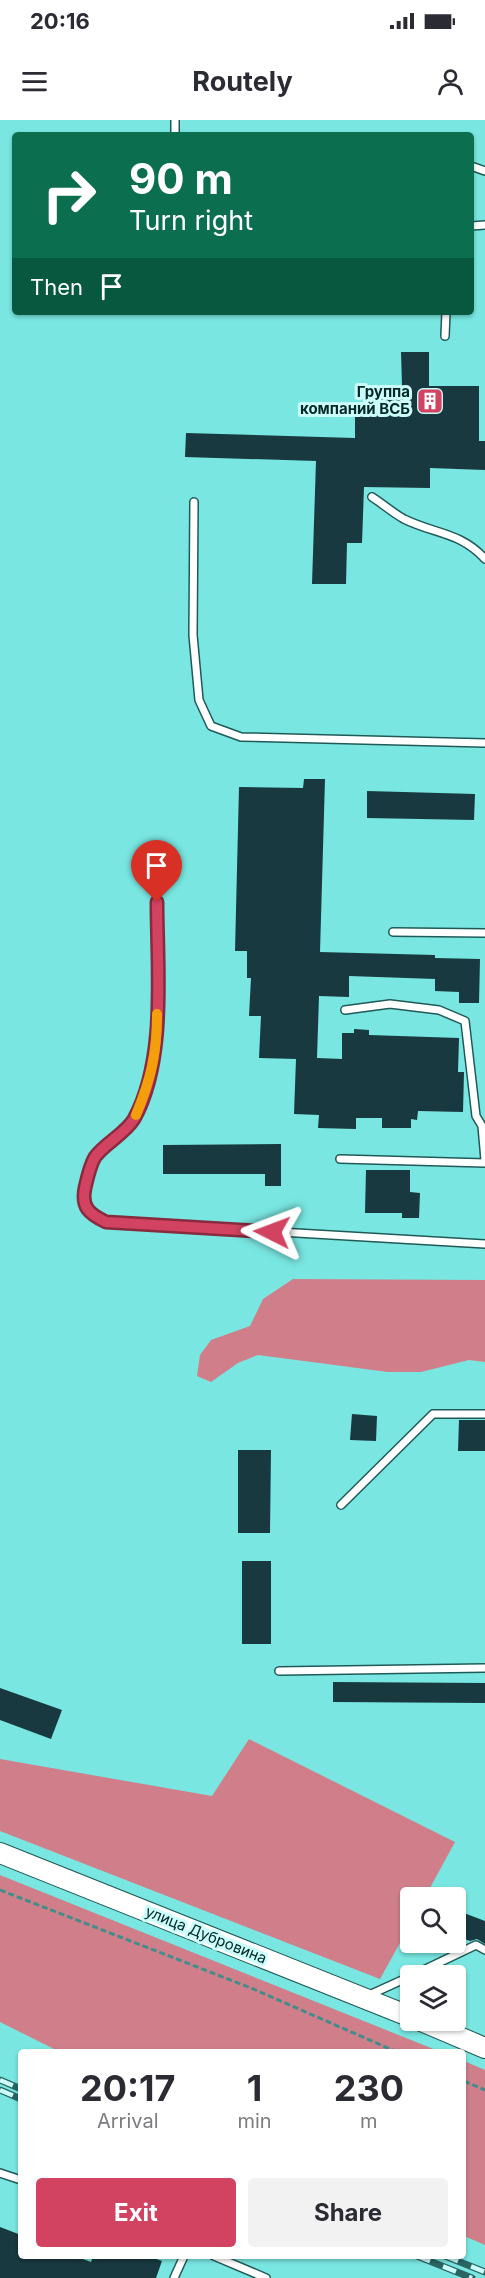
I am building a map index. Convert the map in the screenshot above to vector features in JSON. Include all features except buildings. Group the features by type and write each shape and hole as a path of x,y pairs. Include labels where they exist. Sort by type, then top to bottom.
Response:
{"main road":[{"name":"улица Дубровина","path":"0,1853 400,2013"},
{"path":"444,2031 485,2049"}],"lane":[{"path":"445,336 446,315"},
{"path":"372,497 405,519 452,535 474,547 485,559"},
{"path":"194,502 193,635 199,700 211,726 241,737 485,743"},
{"path":"157,902 157,1035 150,1081 133,1120 94,1158 85,1190 84,1206 91,1215 106,1222 485,1244"},
{"path":"393,932 485,933"},
{"path":"340,1159 485,1162 482,1126 476,1116 465,1021 439,1010 390,1004 345,1010"},
{"path":"341,1505 433,1414 485,1414"},
{"path":"279,1671 485,1668"},
{"path":"434,1965 476,1945 485,1950"},
{"path":"364,1998 400,1981"},
{"path":"0,2172 18,2179"},
{"path":"174,2278 183,2259"},
{"path":"221,2259 266,2278"}],"path":[{"path":"0,1890 251,1988 390,2049"},
{"path":"466,2082 485,2090"}],"shaded area":[{"path":"293,1279 485,1280 485,1362 469,1360 421,1372 388,1372 258,1355 238,1363 211,1382 197,1376 200,1355 211,1340 250,1326 263,1299"},
{"path":"249,1739 455,1842 430,1887 400,1887 400,1943 380,1979 0,1831 0,1759 212,1796"},
{"path":"0,1875 434,2049 54,2049 0,2022"},
{"path":"466,2062 485,2070 485,2245 466,2237"}],"railway":[{"path":"0,2080 18,2088"},
{"path":"0,2090 18,2098"},
{"path":"424,2259 472,2278"},
{"path":"452,2259 485,2272"}],"slow traffic":[{"path":"136,1115 150,1081 157,1035 157,1014"}],"place":[{"name":"Группа компаний ВСБ","path":"430,401"}],"route":[{"path":"157,902 157,1035 150,1081 133,1120 94,1158 85,1190 84,1206 91,1215 106,1222 272,1232"}]}
